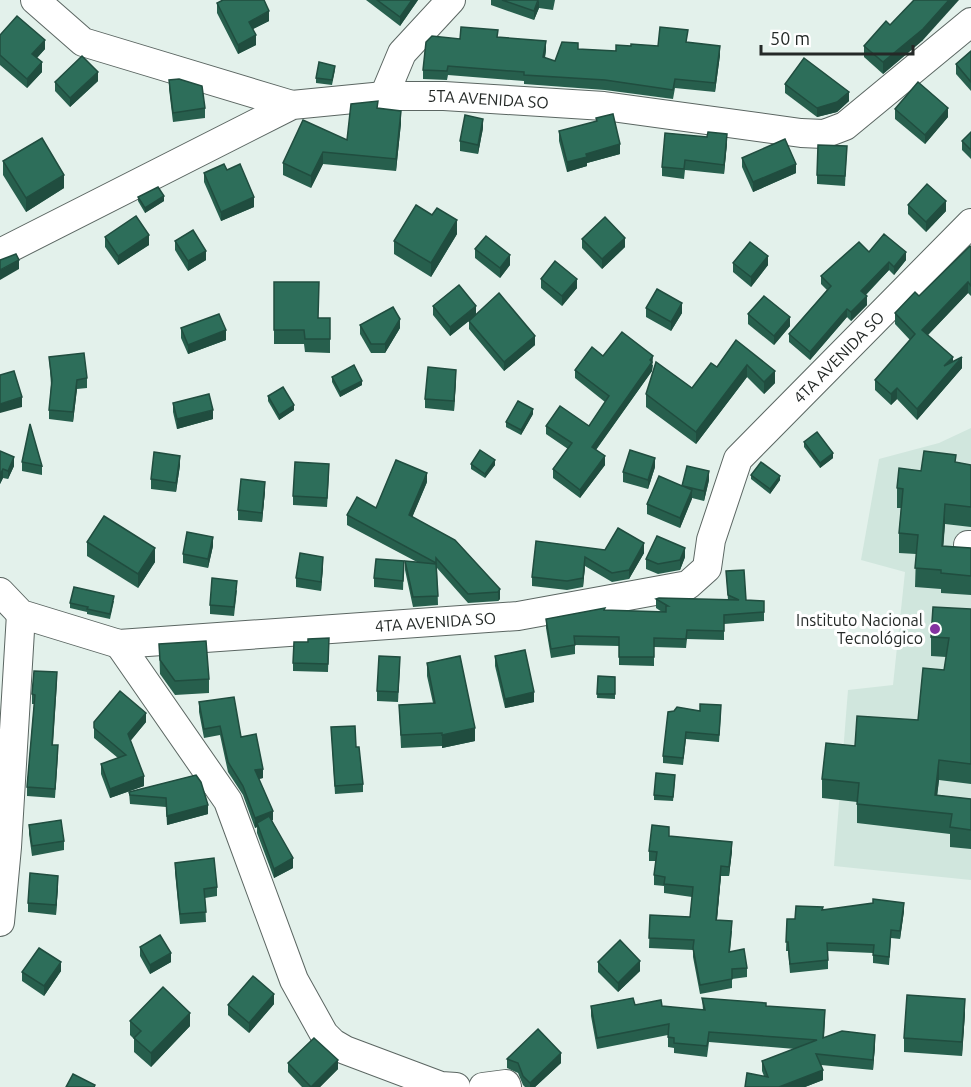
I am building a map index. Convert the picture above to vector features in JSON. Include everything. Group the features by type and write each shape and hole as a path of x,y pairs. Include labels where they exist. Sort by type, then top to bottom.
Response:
{"street":[{"path":"35,0 83,42 292,105"},
{"path":"384,96 402,53 451,0"},
{"name":"5TA AVENIDA SO","path":"0,252 292,105 384,96 444,96 604,106 801,133 824,134 845,126 971,22"},
{"name":"4TA AVENIDA SO","path":"21,614 119,644 518,616 688,585 707,568 711,540 738,459 971,223"},
{"path":"0,592 21,614 7,847 0,922"},
{"path":"119,644 228,801 294,980 324,1034 345,1050 441,1086 456,1087"},
{"path":"483,1087 506,1084 507,1087"}],"shaded area":[{"name":"Instituto Nacional Tecnológico","path":"971,428 971,880 834,866 848,690 893,685 905,572 861,560 879,459 939,443"}],"building":[{"path":"223,0 264,0 269,11 249,22 256,35 238,45 217,3"},
{"path":"377,0 412,0 400,17"},
{"path":"502,0 538,0 534,11"},
{"path":"914,0 949,0 923,29 883,62 864,46 886,21 890,25"},
{"path":"17,16 45,40 32,54 42,62 27,79 0,55 0,35"},
{"path":"461,27 498,30 497,37 546,41 543,57 555,61 562,42 578,43 578,49 616,51 616,45 658,46 660,27 688,30 686,42 720,46 715,83 675,79 673,90 605,80 524,75 524,72 448,66 447,71 423,70 426,42 432,36 460,39"},
{"path":"971,51 971,82 956,64"},
{"path":"82,56 98,72 70,98 55,82"},
{"path":"804,58 849,92 837,102 817,108 785,84"},
{"path":"319,62 335,66 332,80 316,78"},
{"path":"179,79 202,86 205,108 173,113 169,80"},
{"path":"918,82 948,108 925,135 895,109"},
{"path":"378,101 377,108 401,111 396,159 323,152 311,176 283,163 303,120 347,140 351,104"},
{"path":"613,114 620,144 567,162 559,131 597,121 596,118"},
{"path":"465,115 483,119 478,145 460,141"},
{"path":"708,132 727,134 724,165 685,160 684,169 662,167 665,133 707,137"},
{"path":"971,132 971,150 962,141"},
{"path":"42,138 64,175 26,198 3,161"},
{"path":"785,139 796,164 753,182 742,158"},
{"path":"818,145 847,146 845,176 817,175"},
{"path":"224,164 227,170 240,164 254,197 221,212 204,173"},
{"path":"927,184 946,201 926,222 908,205"},
{"path":"158,187 164,196 145,208 138,197"},
{"path":"416,205 432,215 437,208 457,220 431,263 394,241"},
{"path":"136,216 149,235 118,256 105,237"},
{"path":"605,217 625,238 602,259 582,239"},
{"path":"193,230 206,251 188,261 175,241"},
{"path":"884,234 906,252 894,267 889,262 861,291 867,296 851,312 847,309 810,352 789,334 831,286 821,276 859,242 869,252"},
{"path":"486,236 510,255 500,268 475,249"},
{"path":"750,242 768,256 751,277 733,263"},
{"path":"970,246 971,286 968,282 922,330 953,357 944,366 962,357 917,409 897,388 891,394 875,380 915,334 895,313 915,292 919,296"},
{"path":"16,254 19,260 0,270 0,260"},
{"path":"555,261 577,279 562,296 541,279"},
{"path":"274,282 319,282 318,318 330,318 330,339 305,339 304,330 274,330"},
{"path":"459,285 476,306 450,327 433,306"},
{"path":"657,289 682,303 671,322 646,308"},
{"path":"499,293 535,336 504,362 469,321"},
{"path":"764,296 790,317 774,336 748,314"},
{"path":"393,307 400,319 385,344 371,344 360,325"},
{"path":"219,314 226,330 188,345 181,328"},
{"path":"622,332 653,356 650,360 652,362 592,447 605,456 580,490 553,469 572,443 546,426 560,406 589,426 609,396 575,370 592,347 603,356"},
{"path":"736,340 775,371 764,382 747,365 696,432 646,394 656,362 692,388 711,363 717,367"},
{"path":"84,353 87,378 77,380 73,412 49,410 52,380 49,357"},
{"path":"354,365 362,381 340,392 332,377"},
{"path":"428,367 456,370 454,401 425,399"},
{"path":"14,371 22,397 0,404 0,375"},
{"path":"283,387 294,405 279,415 268,396"},
{"path":"209,394 213,410 177,419 173,403"},
{"path":"518,401 533,409 521,430 506,422"},
{"path":"30,424 42,466 22,462"},
{"path":"817,432 833,453 820,463 804,442"},
{"path":"480,450 495,460 485,474 471,464"},
{"path":"630,450 655,458 648,480 623,472"},
{"path":"0,451 14,457 8,471 3,469 0,475"},
{"path":"924,451 956,455 955,462 971,465 971,507 945,504 942,546 971,548 971,576 915,568 918,535 899,533 903,489 897,488 899,468 921,471"},
{"path":"154,452 180,456 176,483 151,479"},
{"path":"396,460 427,473 409,515 455,540 500,589 498,592 468,594 436,558 436,563 347,515 357,497 376,508"},
{"path":"295,462 329,464 327,498 293,496"},
{"path":"761,462 780,476 770,489 751,475"},
{"path":"687,466 709,471 704,491 683,486 692,490 680,518 647,504 659,476 682,486"},
{"path":"241,479 265,482 262,513 238,510"},
{"path":"104,516 155,548 138,574 87,542"},
{"path":"618,528 644,543 629,570 612,573 585,557 583,578 567,581 532,577 536,541 605,550"},
{"path":"187,532 213,537 208,559 183,554"},
{"path":"657,536 685,548 680,560 658,564 646,559"},
{"path":"300,553 323,557 321,582 296,578"},
{"path":"376,559 404,561 403,581 374,578"},
{"path":"405,561 436,564 438,596 413,597"},
{"path":"744,570 746,600 764,601 764,612 724,615 724,631 687,630 686,639 654,638 654,657 619,657 619,637 574,636 575,645 551,649 546,619 605,608 604,610 666,612 666,606 668,606 656,599 659,598 739,600 728,595 726,571"},
{"path":"212,578 237,581 234,607 210,605"},
{"path":"74,587 114,596 110,614 70,603"},
{"path":"933,607 971,609 971,764 939,760 935,795 971,799 971,830 950,827 952,814 857,804 859,783 822,779 826,743 855,746 857,716 918,720 923,668 944,670 949,638 931,637"},
{"path":"329,638 328,664 293,663 294,642"},
{"path":"206,641 209,679 175,681 160,660 159,644"},
{"path":"525,650 534,692 505,699 495,656"},
{"path":"379,656 400,657 398,692 377,691"},
{"path":"460,656 475,728 442,735 442,733 401,735 399,705 435,703 427,663"},
{"path":"34,671 57,672 52,745 58,745 55,789 27,787 35,695 32,694"},
{"path":"598,676 615,677 615,694 597,694"},
{"path":"120,691 146,713 128,734 144,776 110,789 101,764 126,755 94,728 94,722"},
{"path":"234,697 241,737 256,734 263,769 255,770 273,811 255,818 243,786 228,762 220,726 204,729 199,702"},
{"path":"700,704 721,705 719,735 686,732 683,758 663,756 668,712 674,711 677,707 700,711"},
{"path":"355,726 356,747 359,747 363,784 335,786 331,727"},
{"path":"656,773 675,775 673,797 654,795"},
{"path":"196,775 201,782 208,805 167,816 166,798 130,795 129,792"},
{"path":"269,816 293,858 274,869 257,823"},
{"path":"61,820 64,841 32,846 29,825"},
{"path":"652,825 669,827 669,836 732,842 729,867 721,866 716,920 732,921 729,952 744,949 747,968 732,969 732,979 700,985 693,948 694,940 649,938 650,915 690,917 693,887 664,884 665,877 654,875 657,852 649,851"},
{"path":"214,858 217,887 204,889 206,912 180,914 175,863"},
{"path":"30,873 58,876 56,905 28,903"},
{"path":"873,899 904,903 900,931 891,930 889,957 873,955 874,945 827,943 828,960 790,964 788,942 786,942 787,919 795,919 796,906 823,907 822,910 873,903"},
{"path":"160,935 171,953 150,965 140,947"},
{"path":"620,940 640,961 618,983 598,962"},
{"path":"39,948 61,962 44,986 22,972"},
{"path":"253,976 274,994 249,1023 228,1005"},
{"path":"163,987 190,1013 151,1053 134,1038 141,1031 130,1021"},
{"path":"907,995 965,999 962,1042 904,1038"},
{"path":"633,998 635,1005 661,1000 662,1006 705,1010 702,998 825,1010 823,1038 842,1031 875,1035 873,1060 816,1054 823,1070 779,1087 745,1087 747,1073 768,1077 762,1061 817,1040 709,1032 707,1046 674,1043 674,1038 668,1037 669,1024 597,1038 591,1006"},
{"path":"538,1029 561,1053 530,1083 523,1076 518,1063 507,1059"},
{"path":"314,1038 338,1060 311,1087 288,1063"},
{"path":"73,1074 95,1085 94,1087 66,1087"}],"place":[{"name":"Instituto Nacional Tecnológico","path":"935,629"}]}
